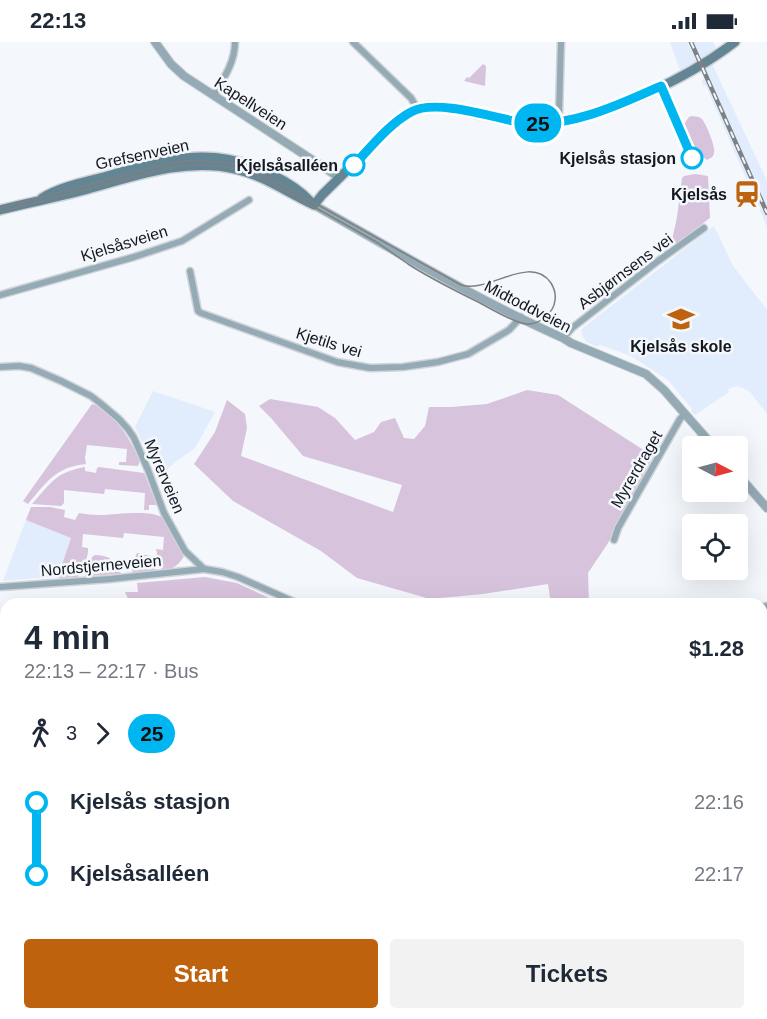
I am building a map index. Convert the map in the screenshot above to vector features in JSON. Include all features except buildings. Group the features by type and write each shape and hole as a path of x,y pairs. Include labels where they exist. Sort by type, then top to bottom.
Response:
{"main road":[{"path":"314,205 399,120 417,108 442,106 532,124 558,121 605,110 661,86 690,71 735,42"},
{"name":"Grefsenveien","path":"0,210 36,201 55,190 130,170 176,159 201,157 229,159 256,167 301,192 314,205"}],"street":[{"name":"Kapellveien","path":"155,42 177,70 340,178"},
{"path":"214,95 230,66 235,42"},
{"path":"353,42 411,98 417,108"},
{"path":"558,121 561,42"},
{"name":"Kjelsåsveien","path":"0,294 141,255 182,241 249,200"},
{"name":"Midtoddveien","path":"314,205 471,292 571,343 646,374 664,390 705,436"},
{"name":"Asbjørnsens vei","path":"563,338 572,328 704,228"},
{"name":"Kjetils vei","path":"190,271 198,310 201,313 337,362 370,368 403,367 438,362 468,354 509,330 520,317"},
{"name":"Myrerveien","path":"0,367 31,368 91,396 119,418 140,450 164,513 185,551 204,569"},
{"name":"Myrerdraget","path":"614,540 618,528 641,487 680,419 686,414"},
{"path":"748,486 767,508"},
{"path":"204,569 238,577 285,598"},
{"name":"Nordstjerneveien","path":"0,587 204,569"}],"shaded area":[{"path":"670,42 713,42 716,48 708,55 767,181 767,227 706,86 703,85 704,78 696,62 680,70"},
{"path":"483,64 486,66 485,86 464,81 467,77 469,78"},
{"path":"692,116 702,119 712,141 714,153 707,160 697,153 684,124"},
{"path":"695,174 708,176 710,218 675,244 672,240 682,178"},
{"name":"Kjelsås skole","path":"714,226 733,266 767,310 767,414 750,392 737,386 728,389 729,392 695,415 668,380 631,356 586,342 582,335 583,328"},
{"path":"527,390 558,395 653,456 610,540 588,573 589,598 550,598 548,584 483,594 427,598 357,578 321,551 233,501 194,464 215,432 227,400 245,414 247,428 241,456 393,512 402,485 303,456 259,406 270,399 318,407 335,418 355,440 374,432 381,422 395,418 404,438 414,439 425,426 429,407 487,404"},
{"path":"153,391 215,412 195,448 162,474 157,473 135,427"},
{"path":"92,404 108,413 121,428 140,461 138,466 119,465 119,462 126,462 127,449 87,445 86,464 59,472 28,504 23,501"},
{"path":"85,467 85,471 96,473 99,467 144,473 157,505 149,505 149,510 144,510 145,493 105,489 104,494 64,490 64,503 61,506 32,504 60,475"},
{"path":"31,507 65,510 64,517 75,520 79,513 157,515 163,518 184,556 175,566 162,570 156,549 163,550 164,537 124,533 123,538 83,534 82,547 88,548 88,551 82,570 78,577 60,578 58,576 71,538 26,520"},
{"path":"26,520 71,538 58,576 3,581"},
{"path":"137,553 151,556 156,567 155,572 133,573"},
{"path":"95,555 112,560 121,574 85,576 92,557"},
{"path":"205,577 237,583 269,598 128,598 125,592 138,592 137,583"}],"tram line":[{"path":"0,208 163,165 185,161 227,163 245,167 268,177 461,285 484,284 520,273 532,272 542,275 551,283 555,300 549,314 541,320 531,324 516,321 426,275 378,243 274,185 250,173 229,167 197,165 164,169 0,212"}],"railway":[{"path":"691,42 767,213"}],"bus line":[{"name":"25","path":"354,165 399,120 417,108 442,106 532,124 574,118 605,110 661,86 692,158"}],"place":[{"name":"Kjelsås stasjon","path":"692,158"},
{"name":"Kjelsåsalléen","path":"354,165"},
{"name":"Kjelsås","path":"747,194"},
{"name":"Kjelsås skole","path":"681,319"}]}
